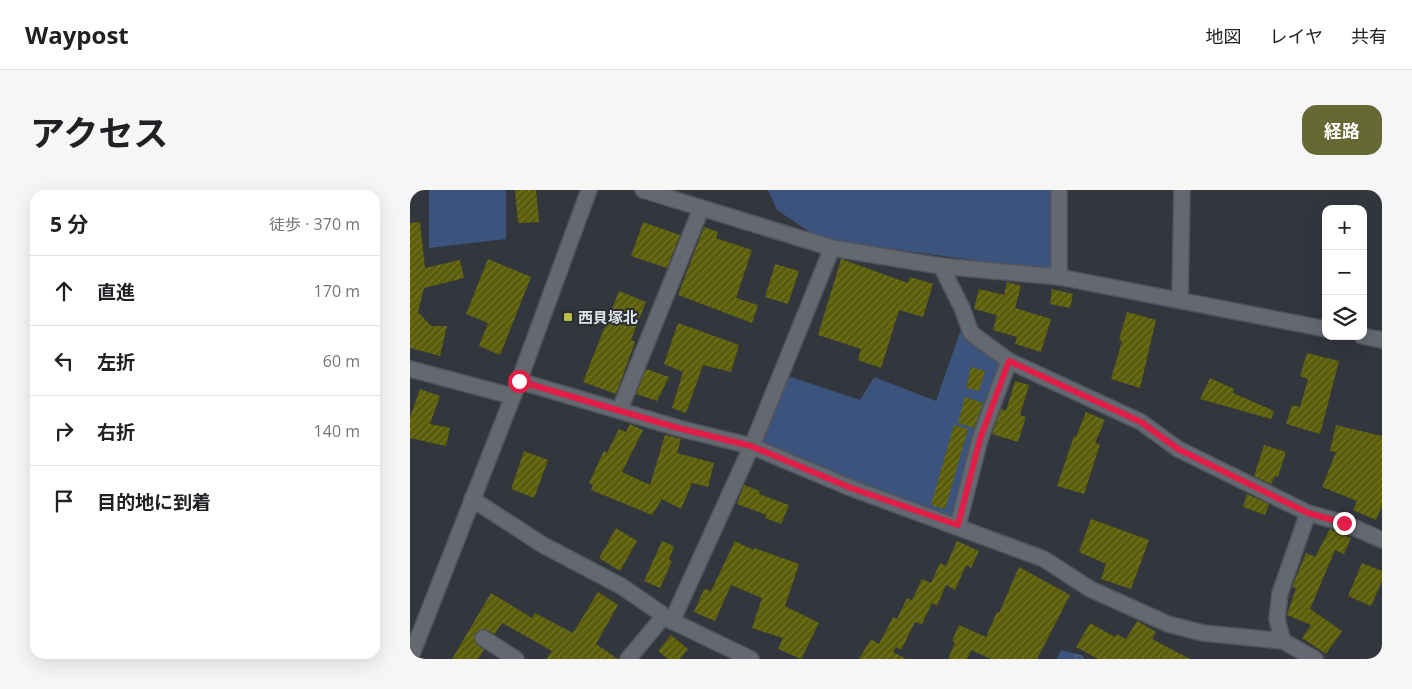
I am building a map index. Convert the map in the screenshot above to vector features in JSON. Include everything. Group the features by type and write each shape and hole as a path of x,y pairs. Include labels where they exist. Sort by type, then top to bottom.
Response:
{"street":[{"path":"410,659 519,381 589,190"},
{"path":"643,190 832,248 941,266 1059,277 1322,328"},
{"path":"1059,190 1059,277"},
{"path":"1180,300 1182,190"},
{"path":"620,409 701,209"},
{"path":"628,659 668,619 751,446 832,248"},
{"path":"941,266 962,308 971,333 1009,361 1141,422 1178,449 1308,513 1344,523 1382,540"},
{"path":"1367,337 1382,340"},
{"path":"958,525 980,439 1009,361"},
{"path":"410,369 512,396"},
{"path":"519,381 620,409 678,428 751,446 851,488 958,525 1044,559 1090,588 1168,624 1203,634 1283,641 1315,659"},
{"path":"472,499 543,545 621,586 668,619 752,659"},
{"path":"1283,641 1277,620 1280,593 1308,513"},
{"path":"483,638 516,659"}],"green space":[{"path":"429,190 506,190 506,239 429,248"},
{"path":"768,190 1059,190 1059,272 820,239 777,210"},
{"path":"960,332 971,333 1006,370 950,523 754,441 788,376 860,400 874,377 936,401"},
{"path":"1061,650 1081,655 1085,659 1057,659"}],"building":[{"path":"515,190 536,190 539,222 518,223"},
{"path":"420,222 425,268 460,260 464,278 424,288 418,312 431,326 447,326 440,356 410,348 410,223"},
{"path":"643,222 680,235 667,268 631,256"},
{"path":"704,227 718,232 716,238 752,250 736,298 758,305 752,323 678,295"},
{"path":"488,259 531,277 500,355 479,346 488,323 466,314"},
{"path":"841,259 908,283 910,277 933,284 923,317 899,310 881,368 858,360 861,349 818,335"},
{"path":"775,264 799,271 788,304 765,297"},
{"path":"1007,282 1021,286 1015,308 1051,319 1041,352 1015,344 1017,337 993,330 997,315 974,309 979,289 1004,295"},
{"path":"1052,289 1073,294 1070,308 1050,304"},
{"path":"619,291 646,302 631,340 635,342 616,394 583,382"},
{"path":"1127,312 1156,320 1140,388 1111,379 1122,341 1119,340"},
{"path":"678,323 739,345 731,372 703,365 686,413 672,408 683,372 664,364"},
{"path":"1307,353 1339,361 1320,434 1286,424 1292,405 1300,407 1308,379 1300,376"},
{"path":"971,367 985,371 979,391 966,388"},
{"path":"646,369 669,377 657,401 636,394"},
{"path":"1210,378 1234,389 1233,393 1274,411 1271,419 1200,399"},
{"path":"1015,381 1029,385 1020,415 1026,417 1018,442 992,434 1001,409 1006,411"},
{"path":"420,389 440,396 430,424 450,428 446,446 410,438 410,417"},
{"path":"965,397 983,403 974,428 958,423"},
{"path":"1086,412 1105,420 1095,443 1100,444 1084,494 1057,486 1074,436 1076,437"},
{"path":"630,424 643,430 622,472 650,485 665,435 681,439 677,453 714,463 708,487 692,483 681,509 662,499 652,515 591,490 593,485 589,483 604,451 607,453 619,429 626,432"},
{"path":"954,425 968,429 945,509 931,505"},
{"path":"1336,425 1382,436 1382,506 1376,520 1353,510 1357,501 1322,487 1336,452 1330,451"},
{"path":"1264,445 1286,452 1278,477 1275,476 1271,484 1254,476"},
{"path":"524,451 548,460 534,498 511,489"},
{"path":"744,485 760,491 759,494 789,505 781,524 765,518 767,515 737,504"},
{"path":"1247,494 1269,504 1265,515 1243,507"},
{"path":"1091,519 1149,540 1131,589 1101,579 1106,564 1079,552"},
{"path":"616,528 637,541 620,571 599,558"},
{"path":"1330,529 1351,538 1344,554 1335,550 1310,609 1342,631 1326,654 1302,638 1311,625 1287,615 1296,588 1292,587 1306,553 1315,557"},
{"path":"662,541 674,546 669,560 672,561 660,588 644,581"},
{"path":"735,541 753,550 754,548 799,564 785,606 819,623 801,659 778,649 783,638 752,628 762,598 731,585 715,621 694,612 704,589 711,591"},
{"path":"957,541 979,551 971,568 966,565 955,590 946,585 937,606 932,603 922,624 915,622 901,650 896,647 893,652 906,659 859,659 871,639 879,644 893,617 897,619 907,598 912,600 922,579 931,583 940,563 946,566"},
{"path":"1362,563 1382,571 1382,581 1371,606 1348,596"},
{"path":"1019,567 1070,595 1037,659 991,659 971,650 967,659 948,659 955,643 952,641 959,625 986,637 997,612 999,613"},
{"path":"598,592 618,605 596,644 618,659 546,659 552,651 502,623 495,634 484,629 475,633 475,642 484,650 478,659 452,659 491,593 532,618 535,613 573,633"},
{"path":"1137,621 1156,632 1152,639 1190,659 1098,659 1076,647 1090,623 1115,637 1117,634 1126,639"},
{"path":"671,635 688,649 680,659 668,659 658,651"}],"place":[{"name":"西貝塚北","path":"568,317"}],"route":[{"path":"519,381 620,409 678,428 751,446 851,488 958,525 980,439 1009,361 1141,422 1178,449 1308,513 1344,523"}]}
